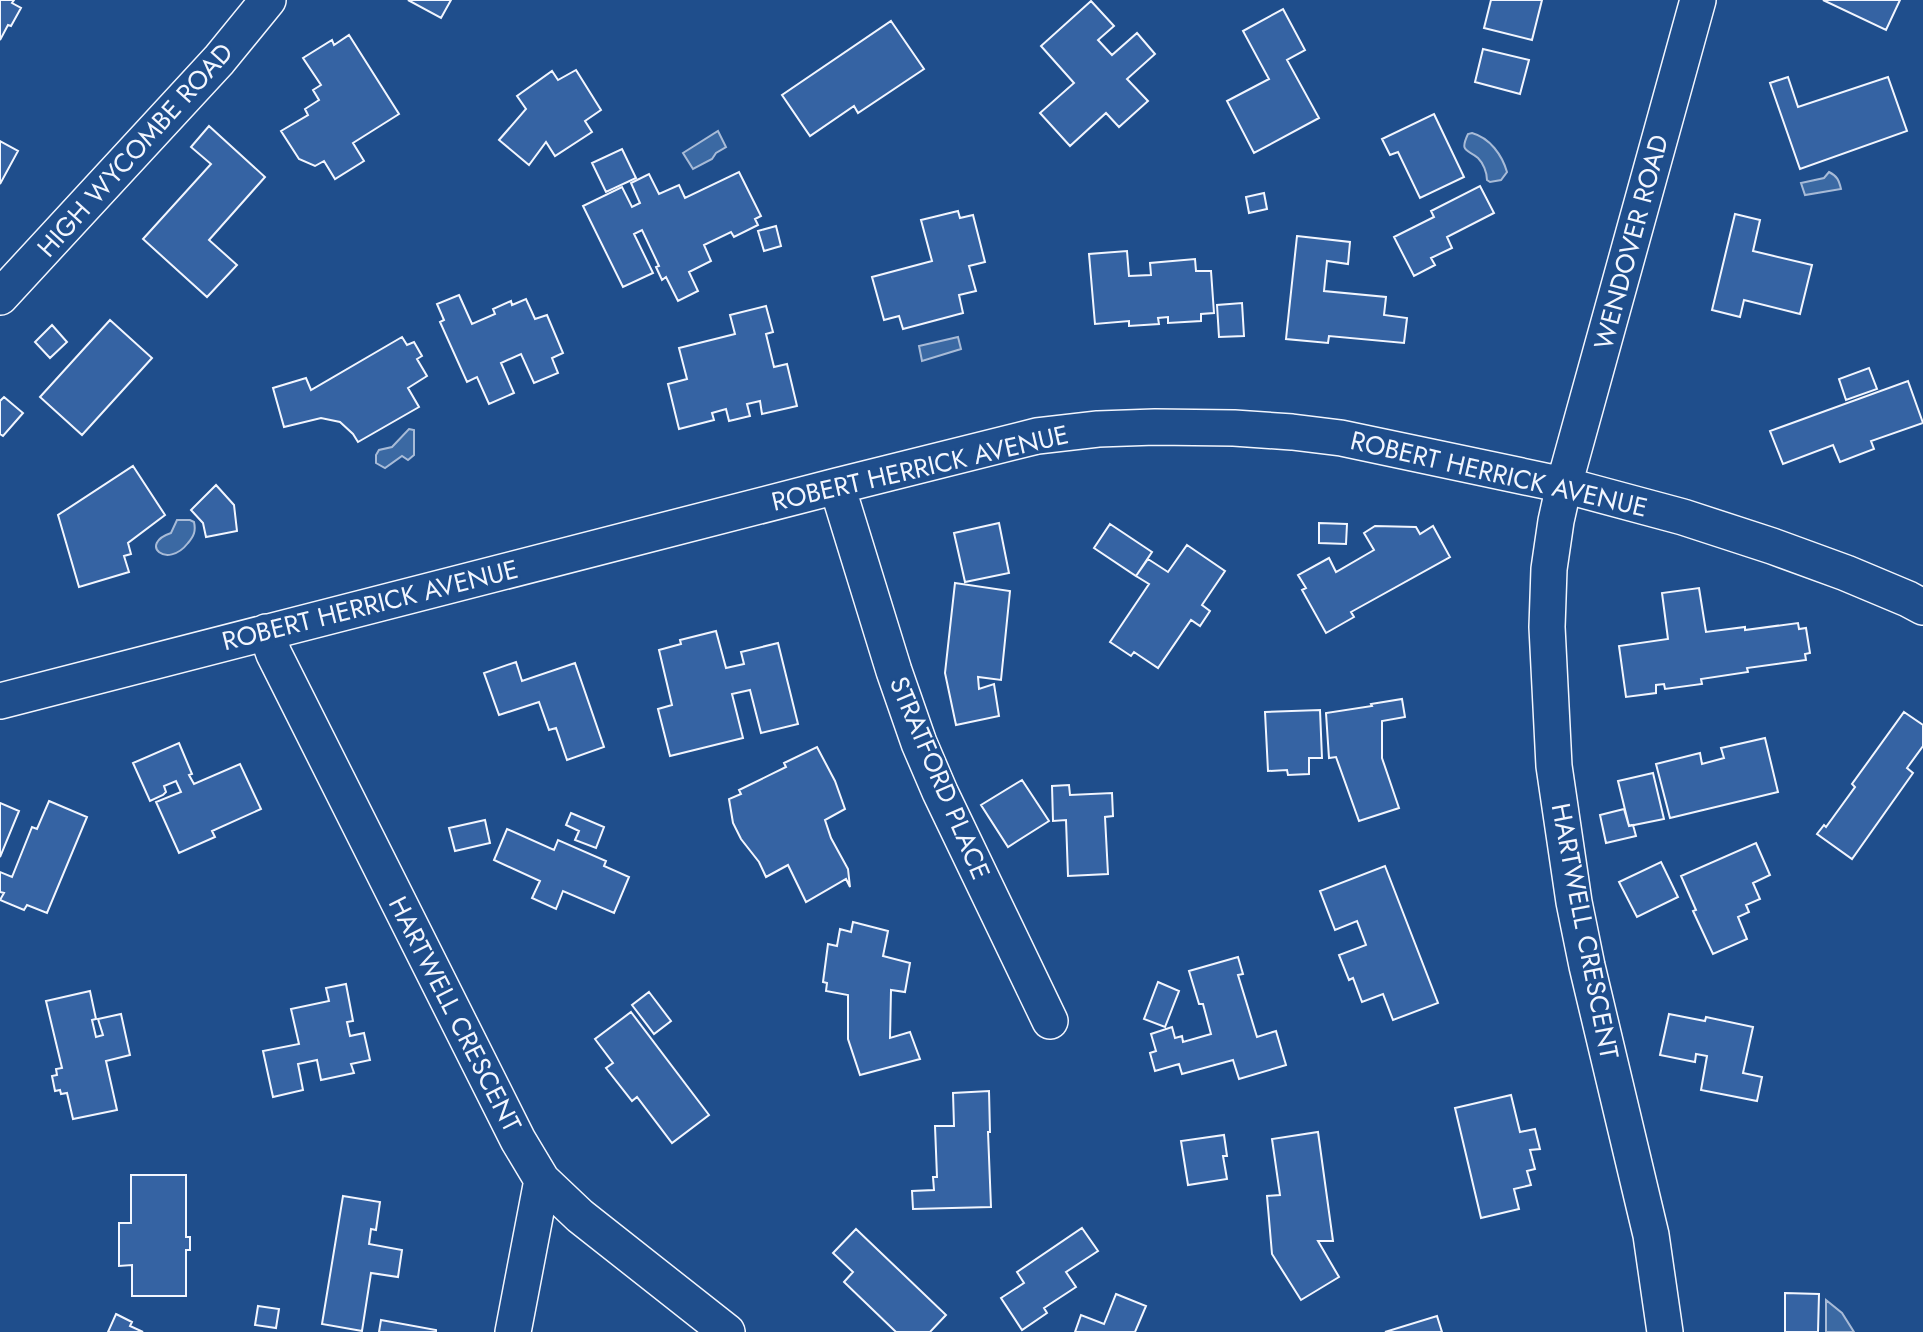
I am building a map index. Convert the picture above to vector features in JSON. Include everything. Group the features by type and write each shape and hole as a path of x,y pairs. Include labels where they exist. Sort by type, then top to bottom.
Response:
{"street":[{"name":"HIGH WYCOMBE ROAD","path":"0,297 219,60 268,0"},
{"name":"WENDOVER ROAD","path":"1564,485 1698,0"},
{"name":"ROBERT HERRICK AVENUE","path":"0,701 1037,436 1098,429 1234,428 1292,432 1341,438 1564,485 1683,517 1772,546 1908,598 1923,607"},
{"name":"HARTWELL CRESCENT","path":"1564,485 1556,521 1547,627 1554,766 1574,902 1651,1235 1665,1332"},
{"name":"STRATFORD PLACE","path":"837,486 919,743 1050,1021"},
{"name":"HARTWELL CRESCENT","path":"266,632 274,654 518,1140 542,1180 590,1224 727,1332"},
{"path":"513,1332 542,1180"}],"water":[{"path":"718,131 726,147 712,159 693,169 683,153"},
{"path":"1472,133 1490,143 1502,159 1507,172 1501,180 1487,180 1482,162 1466,150 1465,140 1468,134"},
{"path":"1829,172 1837,179 1841,189 1805,195 1801,183 1824,178"},
{"path":"958,337 961,349 922,361 919,346"},
{"path":"409,429 414,430 414,455 408,460 402,456 385,468 376,463 379,450 392,447"},
{"path":"177,520 194,522 193,536 180,551 165,555 156,548 157,543 171,533"},
{"path":"1826,1300 1842,1313 1854,1332 1826,1332"}],"building":[{"path":"0,0 14,0 12,3 21,8 0,40"},
{"path":"408,0 451,0 441,18"},
{"path":"1491,0 1542,0 1532,40 1484,28"},
{"path":"1823,0 1900,0 1886,30"},
{"path":"1091,1 1114,26 1098,40 1112,55 1137,33 1155,54 1127,79 1148,101 1119,127 1106,113 1070,146 1040,113 1074,83 1041,46"},
{"path":"1283,9 1305,50 1287,60 1319,118 1254,153 1227,101 1269,79 1243,31"},
{"path":"891,21 924,69 858,113 854,106 810,136 782,95"},
{"path":"349,35 399,114 353,143 364,161 335,179 324,161 315,166 299,159 281,131 308,115 305,109 319,100 313,90 321,85 303,58 332,40 334,45"},
{"path":"1483,49 1529,60 1520,94 1475,82"},
{"path":"576,70 601,110 585,121 592,132 555,156 546,142 529,165 499,140 526,109 517,96 552,71 558,80"},
{"path":"1788,77 1798,107 1888,77 1907,131 1800,169 1770,83"},
{"path":"1434,114 1464,177 1420,198 1398,152 1390,155 1382,139"},
{"path":"209,126 265,177 209,240 237,265 207,297 143,239 211,164 191,147"},
{"path":"0,141 18,151 0,184"},
{"path":"622,149 636,178 606,192 592,163"},
{"path":"739,172 761,216 755,219 758,225 734,237 731,232 704,245 711,261 689,272 698,291 678,301 666,277 662,280 656,267 659,266 642,230 634,234 653,273 623,287 583,206 622,187 632,207 640,203 631,183 649,174 659,194 679,185 685,198"},
{"path":"1480,186 1494,213 1447,237 1452,248 1431,258 1435,265 1414,276 1394,237 1434,217 1431,211"},
{"path":"1264,193 1267,209 1249,213 1246,197"},
{"path":"958,211 960,218 973,215 985,262 969,266 976,291 959,295 963,313 903,329 899,316 884,320 872,277 932,261 921,220"},
{"path":"1735,214 1760,220 1753,251 1812,265 1800,314 1744,300 1740,317 1712,310"},
{"path":"776,226 781,246 764,251 758,231"},
{"path":"1297,236 1350,242 1348,264 1327,261 1324,291 1386,297 1384,315 1407,318 1404,343 1329,336 1328,343 1286,339"},
{"path":"1127,251 1129,276 1151,275 1150,263 1195,259 1196,271 1211,271 1214,313 1201,314 1201,321 1168,323 1168,317 1158,318 1159,324 1129,326 1129,321 1095,324 1089,254"},
{"path":"459,295 472,324 495,314 493,309 511,301 512,305 526,299 535,319 547,315 563,353 552,358 558,373 534,383 521,354 501,363 514,393 489,404 477,377 467,382 440,322 444,320 437,304"},
{"path":"1242,303 1244,336 1219,337 1217,305"},
{"path":"766,306 773,332 766,334 774,367 787,364 797,406 762,414 760,401 747,404 750,416 729,421 726,409 712,413 714,420 679,429 668,384 687,379 679,348 735,334 730,315"},
{"path":"110,320 152,358 82,435 40,397"},
{"path":"52,325 67,342 50,358 35,342"},
{"path":"402,337 407,345 414,342 422,356 417,359 427,376 408,388 419,407 358,442 340,422 321,418 284,427 273,388 306,378 311,390"},
{"path":"1869,368 1877,389 1846,400 1839,379"},
{"path":"1908,381 1923,423 1871,441 1874,449 1840,462 1833,445 1783,464 1770,431"},
{"path":"4,397 23,413 3,436 0,434 0,401"},
{"path":"133,466 165,515 128,543 131,554 124,556 129,572 79,587 58,515"},
{"path":"216,485 234,505 237,531 206,537 203,523 191,510"},
{"path":"999,523 1009,573 965,582 954,533"},
{"path":"1319,523 1347,524 1346,544 1319,543"},
{"path":"1110,524 1152,552 1136,576 1094,548"},
{"path":"1375,526 1416,527 1420,534 1433,526 1450,557 1351,612 1354,617 1326,633 1302,590 1306,588 1298,575 1329,558 1336,572 1374,550 1364,533"},
{"path":"1187,545 1225,571 1202,605 1210,611 1200,626 1191,620 1158,668 1134,652 1131,656 1110,642 1149,584 1136,576 1148,559 1168,572"},
{"path":"955,583 1010,591 1001,680 978,677 979,689 994,684 999,716 956,725 945,673"},
{"path":"1699,588 1706,632 1798,623 1799,629 1806,628 1810,653 1805,654 1806,660 1747,668 1748,672 1701,679 1702,684 1665,689 1664,684 1656,685 1656,693 1626,697 1619,646 1668,639 1662,593"},
{"path":"716,631 726,668 744,664 741,652 778,643 798,724 761,733 750,690 732,694 743,738 670,756 658,709 672,705 659,650 681,644 680,640"},
{"path":"516,662 522,681 575,663 604,747 567,760 556,728 549,730 539,702 499,715 484,673"},
{"path":"1402,699 1405,717 1382,721 1382,758 1399,808 1359,821 1336,757 1329,758 1326,713"},
{"path":"1320,710 1322,758 1309,758 1309,774 1288,775 1287,770 1268,771 1265,712"},
{"path":"1904,712 1923,725 1923,746 1907,768 1913,773 1852,859 1817,834 1824,825 1826,827 1855,787 1852,784"},
{"path":"1765,738 1778,792 1670,818 1656,764 1700,753 1702,764 1724,758 1721,748"},
{"path":"179,743 194,784 240,764 261,809 212,831 215,837 179,853 156,802 181,792 176,781 164,786 166,792 150,801 133,763"},
{"path":"817,747 835,781 845,809 825,820 831,838 848,869 850,887 846,879 806,902 788,865 766,877 733,823 729,799 741,794 739,790 786,767 784,763"},
{"path":"1653,773 1664,819 1629,826 1618,781"},
{"path":"1022,780 1049,821 1008,847 981,805"},
{"path":"1069,785 1070,795 1112,793 1113,816 1105,817 1108,874 1068,876 1066,820 1053,821 1052,786"},
{"path":"49,801 87,817 47,913 27,905 24,910 0,900 4,893 0,892 0,872 12,877 32,827 37,829"},
{"path":"0,803 19,811 0,857"},
{"path":"1624,809 1629,826 1633,825 1636,836 1606,843 1600,815"},
{"path":"571,813 604,827 596,848 575,840 579,831 566,825"},
{"path":"485,820 490,843 455,851 449,828"},
{"path":"507,829 554,850 558,840 606,861 604,866 629,877 614,913 563,891 556,909 532,898 540,881 494,860"},
{"path":"1756,843 1770,875 1753,883 1760,899 1746,905 1749,912 1738,917 1747,939 1713,954 1693,911 1696,910 1681,876"},
{"path":"1661,862 1678,897 1637,917 1619,882"},
{"path":"1385,866 1438,1003 1393,1020 1383,994 1362,1002 1353,978 1349,980 1339,955 1366,945 1357,921 1335,930 1320,891"},
{"path":"853,922 888,931 883,956 910,963 905,992 891,990 890,1038 910,1032 920,1059 860,1075 848,1039 848,995 826,991 827,983 823,982 828,944 837,946 840,929 851,932"},
{"path":"1238,957 1243,974 1238,975 1257,1037 1276,1031 1286,1065 1239,1079 1233,1060 1182,1074 1179,1064 1155,1071 1150,1053 1156,1051 1151,1034 1172,1027 1175,1038 1182,1036 1183,1042 1211,1034 1203,1004 1199,1004 1189,971"},
{"path":"1158,982 1179,991 1165,1027 1144,1019"},
{"path":"346,984 353,1021 347,1022 350,1036 364,1033 370,1060 351,1064 354,1073 321,1080 317,1060 298,1064 303,1090 273,1097 263,1051 299,1044 291,1009 329,1001 326,988"},
{"path":"90,991 96,1019 92,1020 96,1037 103,1035 98,1019 121,1014 130,1055 106,1061 117,1110 73,1119 67,1093 55,1091 52,1076 57,1075 56,1069 62,1068 46,1001"},
{"path":"649,992 671,1021 654,1034 632,1005"},
{"path":"631,1012 709,1115 672,1143 637,1097 632,1101 606,1068 613,1063 595,1039"},
{"path":"1669,1014 1705,1021 1706,1017 1753,1027 1743,1073 1762,1077 1757,1101 1701,1090 1707,1056 1696,1054 1695,1062 1660,1055"},
{"path":"989,1091 991,1207 913,1209 912,1191 934,1190 933,1177 937,1177 935,1126 954,1126 953,1093"},
{"path":"1511,1095 1520,1132 1535,1129 1540,1149 1530,1150 1535,1169 1527,1171 1531,1185 1514,1189 1519,1209 1481,1218 1455,1108"},
{"path":"1318,1132 1333,1241 1318,1241 1339,1277 1301,1300 1272,1254 1267,1196 1280,1195 1272,1139"},
{"path":"1224,1135 1227,1156 1223,1156 1227,1179 1188,1185 1181,1141"},
{"path":"131,1175 186,1175 186,1237 190,1237 190,1250 186,1250 186,1296 132,1296 132,1265 119,1266 119,1223 131,1223"},
{"path":"343,1196 380,1202 376,1230 371,1229 369,1244 402,1250 398,1277 371,1273 362,1331 322,1324"},
{"path":"1082,1228 1098,1251 1066,1272 1076,1287 1044,1308 1047,1313 1022,1330 1001,1298 1024,1283 1017,1272"},
{"path":"856,1229 946,1315 930,1332 896,1332 844,1282 853,1272 833,1253"},
{"path":"1785,1293 1819,1294 1818,1332 1785,1332"},
{"path":"1116,1294 1146,1306 1135,1332 1075,1332 1081,1315 1104,1324"},
{"path":"258,1306 279,1309 276,1328 255,1325"},
{"path":"116,1314 132,1322 130,1326 143,1332 108,1332"},
{"path":"1437,1316 1442,1332 1385,1332"},
{"path":"381,1320 436,1330 436,1332 379,1332"}]}
